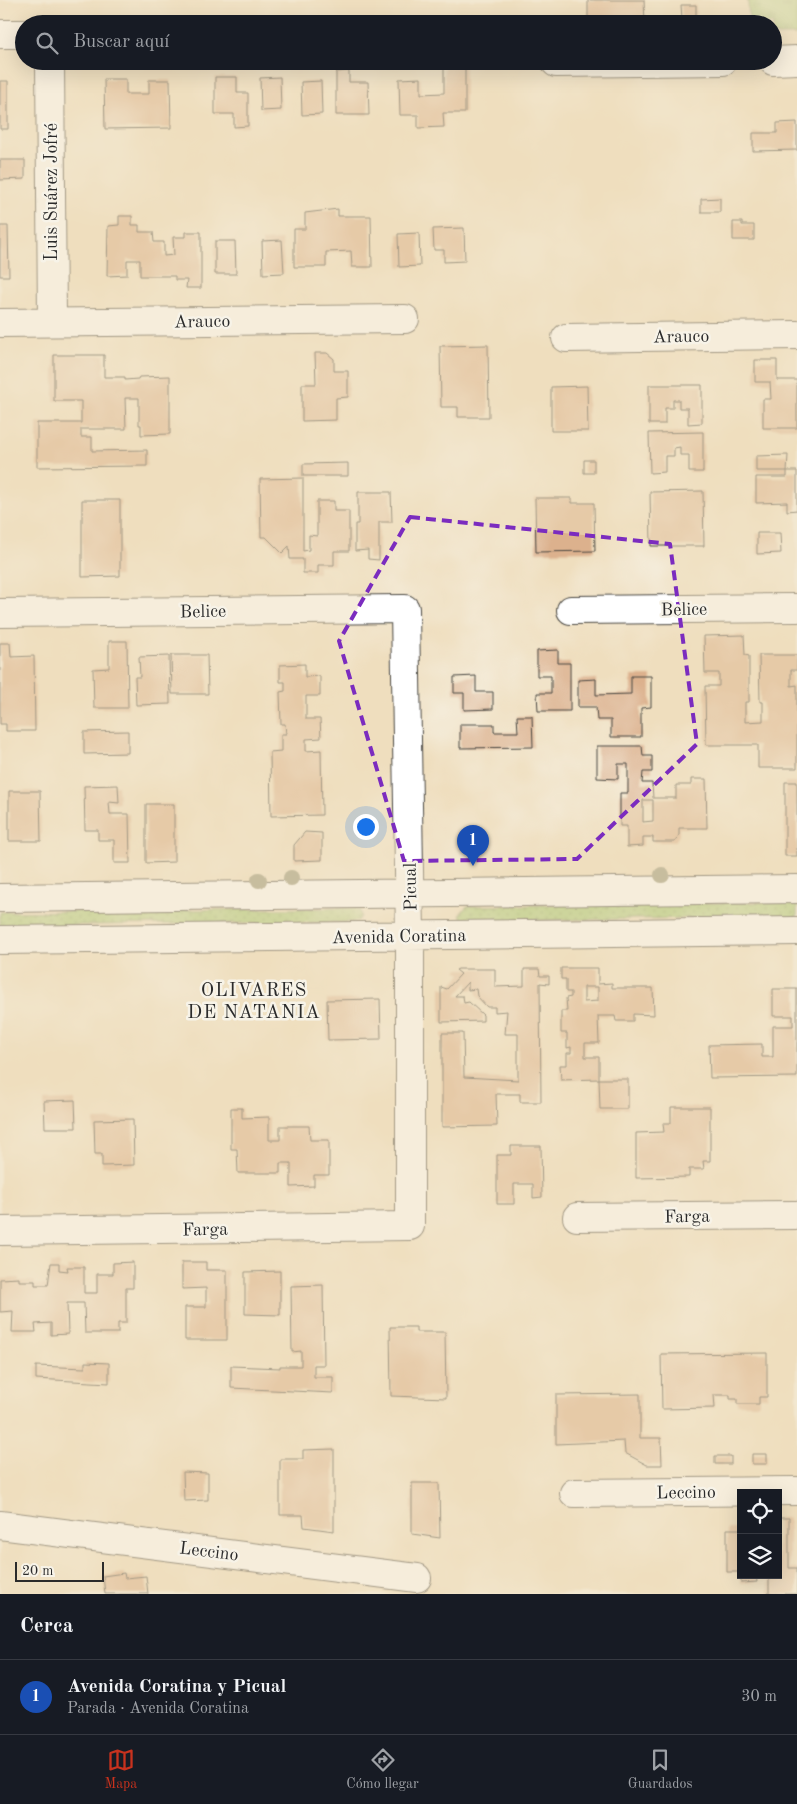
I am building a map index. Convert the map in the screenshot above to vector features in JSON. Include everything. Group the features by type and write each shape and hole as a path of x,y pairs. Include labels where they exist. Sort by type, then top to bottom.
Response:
{"street":[{"path":"0,34 15,34"},
{"path":"782,61 797,60"},
{"name":"Luis Suárez Jofré","path":"50,70 52,322"},
{"name":"Arauco","path":"0,323 405,318"},
{"name":"Arauco","path":"566,338 797,334"},
{"name":"Belice","path":"572,610 797,608"},
{"name":"Belice","path":"0,613 405,609"},
{"name":"Picual","path":"405,609 410,893 410,1226"},
{"path":"0,898 797,889"},
{"name":"Avenida Coratina","path":"0,940 797,931"},
{"name":"Farga","path":"576,1217 797,1215"},
{"name":"Farga","path":"0,1231 410,1226"},
{"name":"Leccino","path":"574,1494 797,1491"},
{"name":"Leccino","path":"0,1525 417,1578"}],"highlighted area":[{"path":"410,517 670,544 697,744 577,859 404,861 339,641"}],"green space":[{"path":"748,0 797,0 797,35 782,35 782,15 749,15"},
{"path":"797,902 797,917 470,921 462,919 460,914 467,906"},
{"path":"355,908 360,911 361,916 358,921 353,922 0,926 0,912"}],"building":[{"path":"588,0 644,0 645,15 588,15"},
{"path":"681,5 696,5 696,15 682,15"},
{"path":"444,70 465,70 465,113 443,113 444,127 418,128 418,115 400,115 399,79 421,78 421,94 444,93"},
{"path":"349,71 349,82 368,82 369,115 336,115 336,72"},
{"path":"215,77 237,77 237,93 248,93 248,126 234,127 234,114 215,114"},
{"path":"280,77 281,110 261,111 260,78"},
{"path":"104,79 126,79 126,94 149,94 149,80 170,80 171,128 105,129"},
{"path":"0,81 8,81 8,129 0,129"},
{"path":"321,81 322,114 302,115 301,82"},
{"path":"797,122 797,150 753,151 753,133 777,133 777,123"},
{"path":"0,160 25,160 25,179 0,180"},
{"path":"720,198 720,212 701,212 701,199"},
{"path":"338,209 338,216 371,216 372,267 352,267 351,251 326,252 326,267 294,267 294,229 305,229 305,213"},
{"path":"119,216 132,216 132,225 139,225 139,232 153,232 154,242 164,242 164,256 174,255 173,237 186,237 186,232 201,232 201,288 186,288 187,280 175,280 175,276 140,276 140,260 127,260 127,275 107,276 108,226 119,225"},
{"path":"733,222 742,222 742,225 754,225 754,240 733,240"},
{"path":"0,226 8,226 9,276 0,276"},
{"path":"464,228 465,261 444,262 444,250 434,250 433,229"},
{"path":"419,233 420,266 399,267 398,234"},
{"path":"282,240 284,273 263,274 262,241"},
{"path":"215,241 235,241 236,274 215,274"},
{"path":"488,345 489,417 458,417 458,407 441,407 440,346"},
{"path":"315,353 327,353 334,359 334,371 348,371 348,397 336,398 336,420 302,421 302,384 316,384"},
{"path":"54,355 104,355 104,377 125,377 125,380 138,379 139,377 170,376 170,434 141,435 139,398 125,398 126,429 81,429 81,437 92,437 92,451 147,450 147,466 37,467 37,423 81,423 81,401 54,401"},
{"path":"755,360 777,360 777,380 797,380 797,428 763,428 763,399 771,399 770,382 755,382"},
{"path":"649,385 702,385 702,423 688,424 688,408 679,408 679,400 673,400 673,408 665,408 665,424 649,424"},
{"path":"587,386 588,431 551,431 551,387"},
{"path":"703,432 703,472 689,472 689,455 680,455 680,447 674,448 674,456 665,456 665,472 650,473 649,433"},
{"path":"788,455 787,471 756,471 756,456"},
{"path":"584,460 594,460 594,473 584,473"},
{"path":"348,463 348,476 303,476 303,464"},
{"path":"787,471 797,471 797,510 787,511 787,502 756,503 756,477 787,477"},
{"path":"303,478 303,551 309,550 309,535 317,536 317,501 334,501 334,511 349,511 349,551 334,551 334,565 318,565 318,573 303,573 303,559 290,559 289,546 282,553 266,537 261,537 260,479"},
{"path":"703,491 704,546 651,546 650,492"},
{"path":"358,492 391,492 392,522 379,522 379,560 368,559 368,550 355,551 355,524 358,524"},
{"path":"535,498 572,498 572,503 594,503 595,551 536,552"},
{"path":"82,500 120,500 120,576 82,577"},
{"path":"757,533 780,533 781,553 757,554"},
{"path":"744,635 745,655 749,656 749,702 745,702 745,722 763,721 763,702 760,702 759,655 797,655 797,670 791,670 791,686 797,685 797,768 758,768 758,745 706,745 705,686 719,686 719,673 705,673 704,636"},
{"path":"109,641 127,641 128,708 94,708 93,669 109,668"},
{"path":"0,643 10,643 11,657 34,656 35,731 6,731 6,724 0,724"},
{"path":"558,650 558,663 570,663 570,711 538,711 537,693 551,693 551,676 537,676 537,651"},
{"path":"171,655 207,655 208,694 172,694"},
{"path":"169,656 170,704 136,705 135,677 140,677 139,657"},
{"path":"305,664 305,677 320,676 320,696 306,696 306,719 320,719 321,738 306,739 306,751 321,750 322,815 271,816 270,752 281,751 281,734 286,734 285,724 281,724 280,692 285,691 285,682 280,682 280,665"},
{"path":"476,676 476,692 493,692 493,709 464,710 464,693 454,693 454,677"},
{"path":"631,676 651,676 651,707 641,708 641,737 611,737 611,720 597,720 596,707 578,707 578,680 596,679 596,695 631,694"},
{"path":"517,716 532,716 533,747 460,748 460,724 494,724 494,732 518,732"},
{"path":"128,731 128,753 84,754 84,732"},
{"path":"597,746 642,746 643,756 652,756 652,772 643,772 642,783 652,783 653,798 676,798 676,785 691,785 691,779 706,779 707,828 679,828 679,835 675,842 653,842 653,837 643,837 643,846 627,847 627,826 620,826 620,793 628,793 628,764 618,764 618,779 597,778","holes":["643,800 653,800 653,821 643,822"]},
{"path":"785,782 797,782 797,856 785,856"},
{"path":"118,785 119,803 109,802 110,814 129,814 130,863 114,863 114,840 98,840 98,830 85,830 84,786"},
{"path":"9,791 40,791 41,841 9,841"},
{"path":"146,804 174,804 174,862 146,863"},
{"path":"305,832 322,833 322,860 294,861 294,845"},
{"path":"561,968 598,968 598,984 612,983 612,988 653,988 654,1015 633,1014 633,1021 616,1021 615,1016 598,1016 599,1043 585,1043 585,1057 599,1057 599,1079 561,1080 560,1065 567,1065 567,1053 571,1053 571,1047 567,1048 567,1033 561,1033 561,1011 567,1011 566,998 571,997 571,992 566,992 566,979 561,979","holes":["584,987 598,987 598,1001 584,1002"]},
{"path":"495,969 495,987 524,986 524,969 539,969 540,976 549,976 549,984 540,983 541,1102 520,1102 520,1094 496,1094 497,1126 442,1127 442,1033 463,1033 464,1077 518,1080 518,1034 505,1034 507,1011 495,1012 495,1007 487,1007 477,996 476,989 468,990 468,982 455,996 463,996 464,1003 469,1002 483,1015 483,1021 441,1022 441,987 447,989 461,974 456,970"},
{"path":"773,989 797,989 797,1077 710,1078 709,1045 762,1044 762,1057 773,1057 773,1026 793,1026 793,1016 773,1016"},
{"path":"380,999 381,1039 328,1040 327,1000"},
{"path":"599,1079 628,1079 628,1109 600,1109"},
{"path":"75,1100 76,1128 45,1128 44,1101"},
{"path":"671,1107 710,1107 710,1161 703,1161 704,1169 689,1169 689,1177 636,1178 636,1133 664,1132 663,1123 671,1123"},
{"path":"231,1108 242,1108 242,1118 269,1117 269,1140 280,1140 280,1126 309,1126 310,1140 329,1140 329,1175 314,1175 314,1186 291,1187 291,1163 280,1163 280,1173 238,1173 237,1149 231,1149"},
{"path":"133,1119 134,1165 102,1166 102,1154 95,1154 94,1120"},
{"path":"511,1146 541,1146 542,1197 533,1198 533,1184 514,1184 514,1204 497,1204 497,1155 511,1155"},
{"path":"133,1262 133,1288 126,1288 126,1323 118,1323 118,1333 85,1333 84,1303 67,1303 68,1334 51,1335 51,1323 35,1324 36,1332 12,1332 13,1311 0,1312 0,1279 19,1278 19,1281 35,1281 35,1285 48,1285 51,1263 59,1263 59,1270 68,1271 67,1267 84,1267 84,1293 97,1293 97,1274 113,1274 113,1263"},
{"path":"182,1262 206,1262 206,1270 227,1270 227,1340 185,1340 185,1307 206,1307 206,1288 182,1289"},
{"path":"280,1271 280,1315 245,1314 245,1272"},
{"path":"323,1285 324,1365 314,1365 314,1377 333,1377 333,1393 231,1388 231,1366 280,1368 280,1366 301,1366 301,1351 292,1352 291,1286"},
{"path":"390,1327 416,1327 416,1332 445,1332 446,1398 391,1396"},
{"path":"767,1353 767,1397 759,1397 759,1404 737,1404 737,1399 730,1399 730,1395 714,1395 715,1408 662,1409 661,1354"},
{"path":"85,1362 109,1363 109,1383 36,1379 36,1366 85,1368"},
{"path":"640,1394 640,1438 661,1438 662,1465 647,1465 625,1453 624,1441 556,1444 556,1395"},
{"path":"334,1449 334,1531 304,1527 303,1515 280,1515 280,1459 303,1459 303,1450"},
{"path":"752,1454 767,1454 767,1464 752,1464"},
{"path":"715,1456 731,1456 731,1464 715,1464"},
{"path":"183,1472 208,1473 208,1500 184,1501"},
{"path":"412,1483 439,1483 440,1538 412,1534"},
{"path":"782,1518 789,1518 789,1568 797,1568 797,1594 769,1594 769,1579 782,1579"},
{"path":"727,1529 737,1529 737,1572 727,1572"},
{"path":"124,1573 125,1578 146,1576 148,1594 105,1594 103,1576"},
{"path":"741,1579 757,1579 757,1582 741,1583"}],"place":[{"name":"Avenida Coratina y Picual","path":"473,866"}],"district":[{"name":"OLIVARES DE NATANIA","path":"254,1000"}]}
